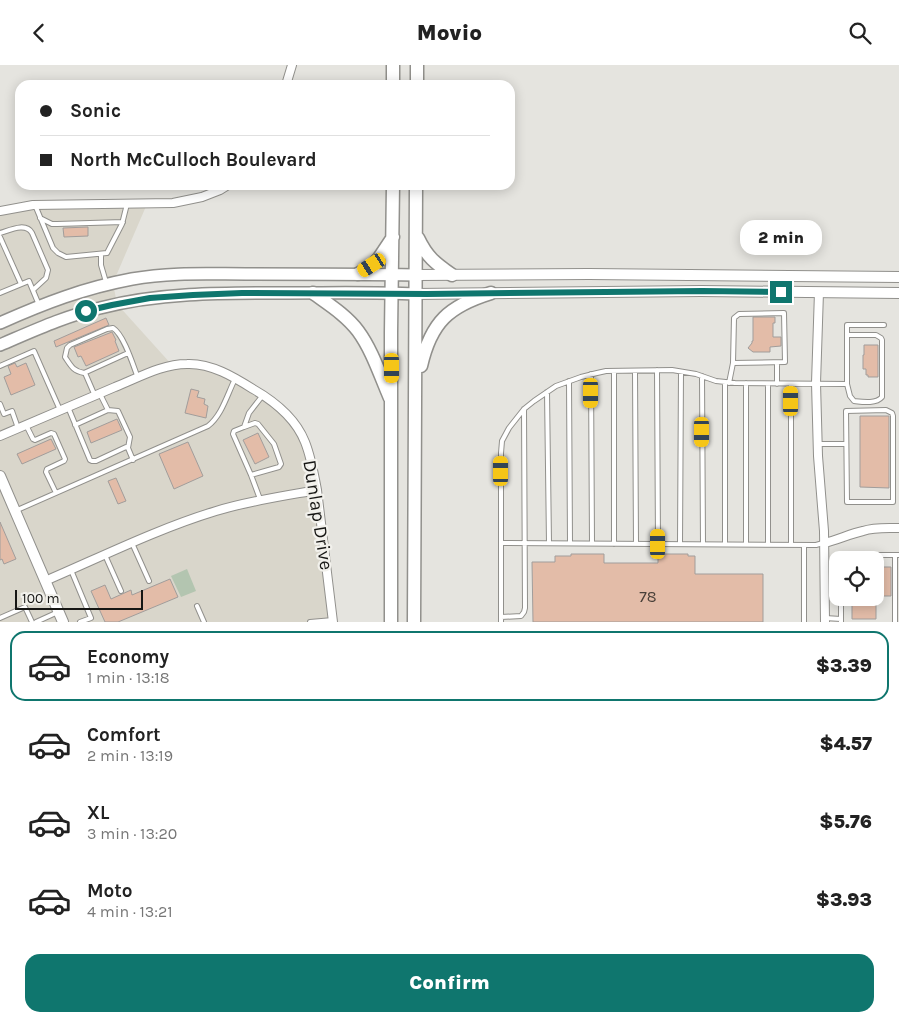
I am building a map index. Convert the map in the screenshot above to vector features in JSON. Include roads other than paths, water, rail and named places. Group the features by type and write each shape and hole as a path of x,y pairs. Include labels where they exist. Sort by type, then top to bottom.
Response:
{"highway":[{"path":"393,65 393,80"},
{"path":"417,65 417,80"},
{"path":"392,622 393,190"},
{"path":"414,622 416,190"},
{"path":"416,236 430,258 452,275"},
{"path":"358,274 379,258 393,237"},
{"path":"313,293 347,319 358,330 367,345 392,402"},
{"path":"416,388 424,353 436,326 451,310 475,298 491,293"}],"main road":[{"path":"0,323 68,295 135,278 195,274 416,275"},
{"path":"0,345 49,324 76,315 99,308 150,298 242,293 416,294"}],"street":[{"path":"288,80 292,65"},
{"path":"0,211 34,205 173,203 193,200 219,190"},
{"path":"416,275 589,274 899,277"},
{"path":"819,277 816,383 817,444 824,531 824,620"},
{"path":"416,294 702,291 899,293"},
{"name":"Dunlap Drive","path":"0,436 138,377 166,367 187,364 208,367 235,378 263,395 284,411 303,436 309,453 317,490 333,621"},
{"path":"0,476 63,622"},
{"path":"45,581 196,517 317,490"},
{"path":"824,543 837,541 862,531 876,528 899,528"}],"lane":[{"path":"34,205 50,244 58,253 66,257 107,253 123,221 127,204"},
{"path":"40,217 57,224 123,221"},
{"path":"0,233 15,228 25,227 30,229 48,270 46,278 32,290"},
{"path":"0,237 21,285"},
{"path":"101,254 101,265 106,284"},
{"path":"0,293 29,281 40,306"},
{"path":"725,544 727,382 733,363 734,318 738,314 784,313 785,362 733,363"},
{"path":"847,335 876,335 882,340 882,397 875,402 854,401 850,396 847,384 847,335 847,325 884,325"},
{"path":"128,353 85,373 77,371 65,357 67,348 70,345 113,328 118,331 128,353 138,377"},
{"path":"0,366 34,351 64,409 75,425 90,460 96,461 126,447 128,448"},
{"path":"777,363 777,383"},
{"path":"501,622 502,441 509,428 524,409 547,392 569,381 606,371 672,370 727,382 847,384"},
{"path":"614,371 614,544"},
{"path":"635,371 636,544"},
{"path":"657,371 658,544"},
{"path":"680,544 681,372"},
{"path":"85,373 108,410"},
{"path":"591,374 592,543"},
{"path":"702,376 703,544"},
{"path":"15,511 197,432 215,419 235,378"},
{"path":"569,381 570,543"},
{"path":"746,383 746,544"},
{"path":"768,383 768,545"},
{"path":"791,383 791,545"},
{"path":"547,392 549,543"},
{"path":"244,427 249,413 263,395"},
{"path":"0,404 4,414 12,411 18,428"},
{"path":"501,617 521,616 525,608 524,409"},
{"path":"75,425 108,410 116,411 119,413 130,437 128,448 133,460"},
{"path":"886,410 892,413 893,502 847,502 846,444 846,411 886,410"},
{"path":"251,475 279,467 281,464 274,444 256,423 234,431 233,434 261,501"},
{"path":"26,425 35,440 51,433 54,434 65,459 46,469 56,493"},
{"path":"817,444 846,444"},
{"path":"132,543 149,581"},
{"path":"501,543 768,545 816,545 824,543"},
{"path":"804,545 804,622"},
{"path":"105,555 121,591"},
{"path":"884,555 897,555 895,622"},
{"path":"70,570 91,617 80,622"},
{"path":"197,606 204,622"},
{"path":"824,620 841,620 841,606"},
{"path":"0,618 25,607 34,622 58,611"},
{"path":"310,622 333,621"}]}
